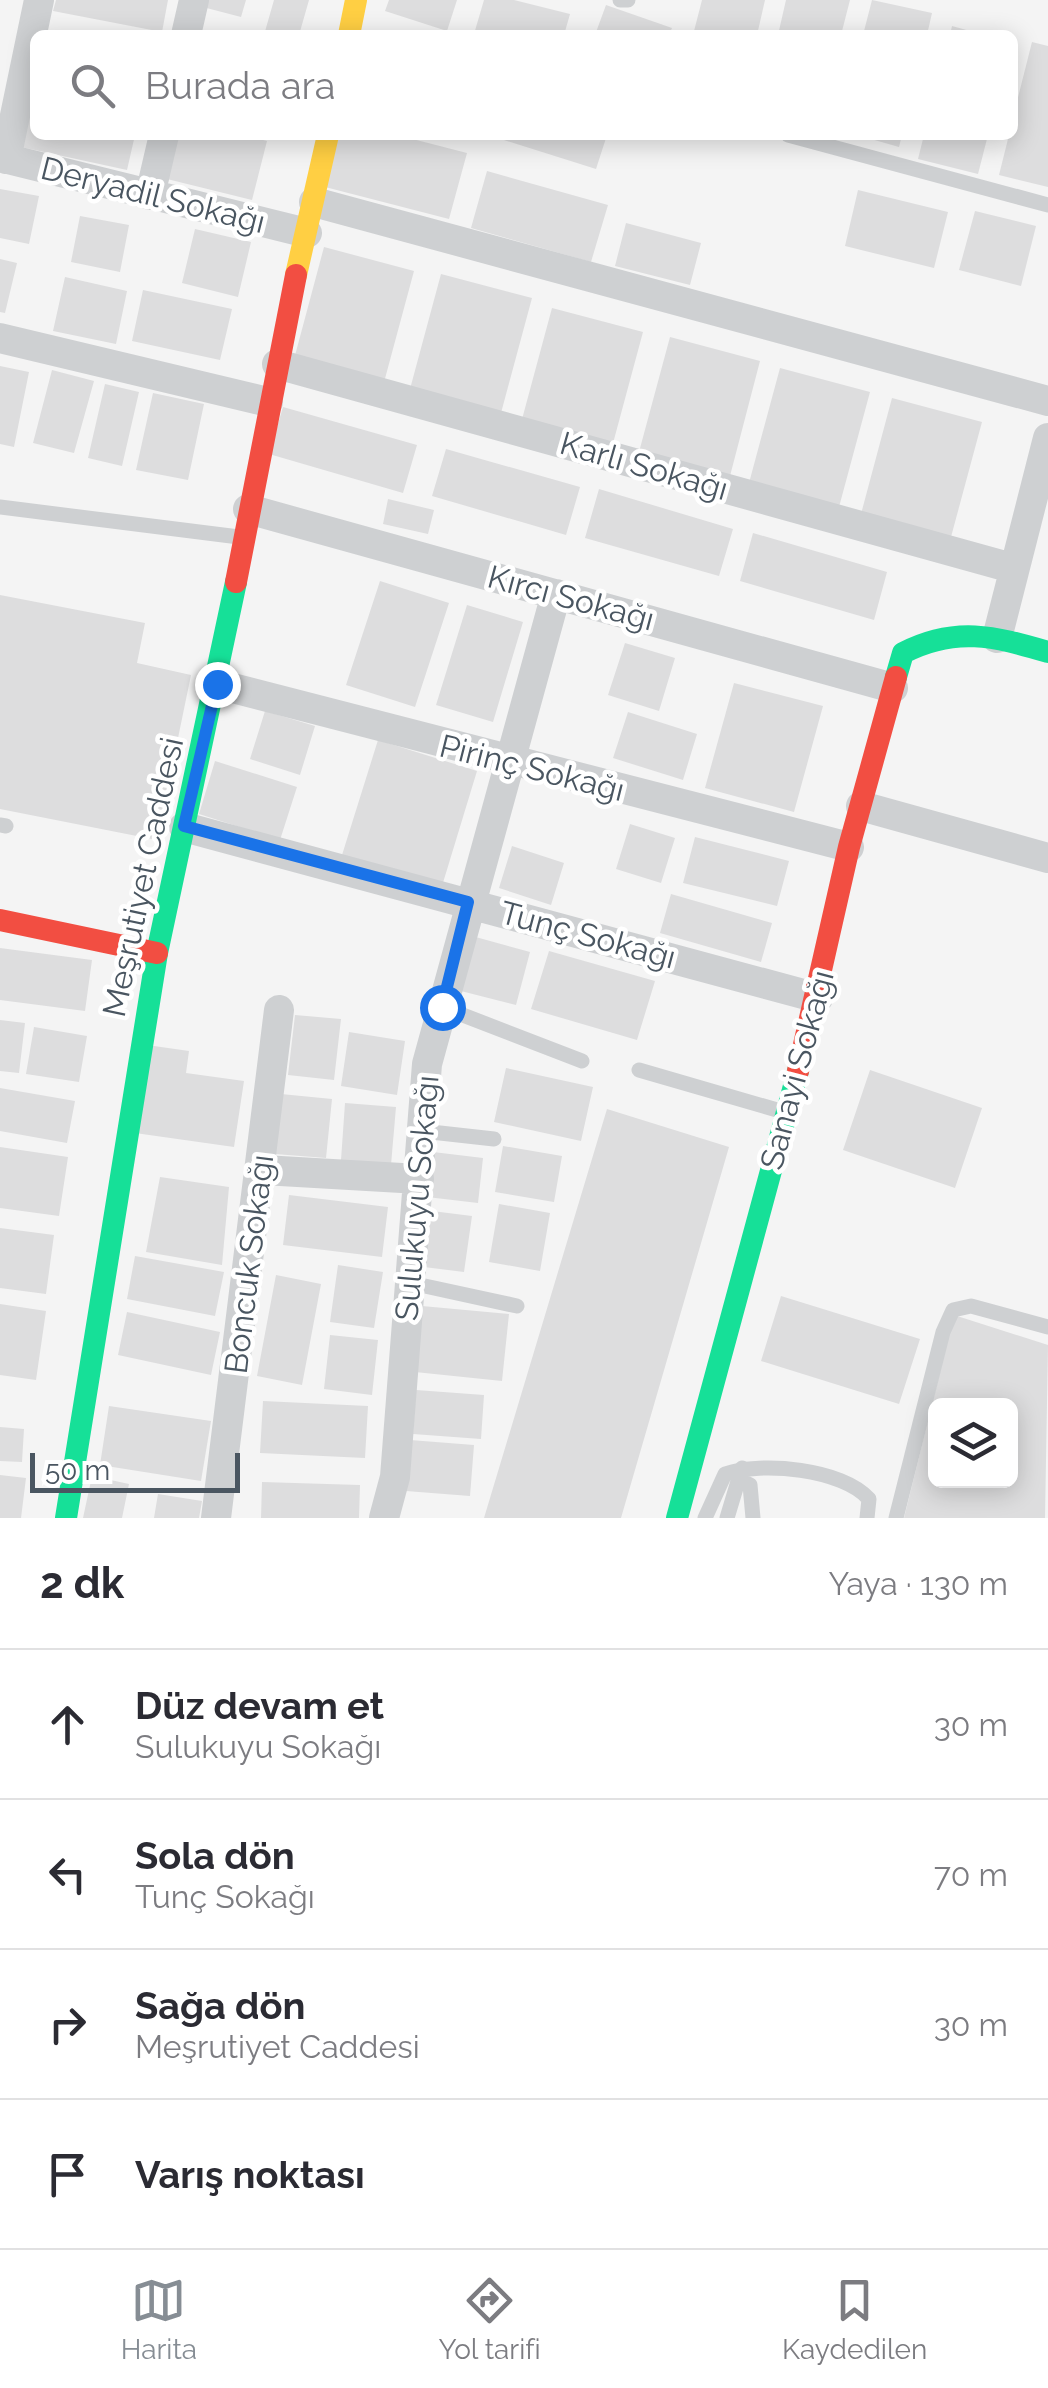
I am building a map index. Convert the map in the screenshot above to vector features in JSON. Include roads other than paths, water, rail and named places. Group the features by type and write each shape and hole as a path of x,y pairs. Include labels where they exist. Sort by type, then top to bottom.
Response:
{"main road":[{"path":"349,30 356,0"},
{"name":"Meşrutiyet Caddesi","path":"66,1518 157,954 217,684 268,402 327,140"},
{"name":"Sanayi Sokağı","path":"677,1518 818,998 849,848 902,654 932,636 971,630 997,638"},
{"path":"997,638 1048,652"},
{"path":"0,920 157,954"}],"street":[{"path":"32,30 39,0"},
{"path":"187,30 194,0"},
{"path":"3,158 30,40"},
{"path":"150,194 163,140"},
{"name":"Deryadil Sokağı","path":"3,158 307,233"},
{"path":"314,202 1048,401"},
{"path":"0,338 268,402"},
{"name":"Karlı Sokağı","path":"277,364 1012,568"},
{"path":"997,638 1048,438"},
{"name":"Kırcı Sokağı","path":"245,524 556,594 893,688"},
{"name":"Sulukuyu Sokağı","path":"384,1518 395,1477 427,1064 468,902 556,594"},
{"name":"Pirinç Sokağı","path":"217,684 849,848"},
{"path":"861,806 1048,858"},
{"name":"Tunç Sokağı","path":"184,826 818,998"},
{"name":"Boncuk Sokağı","path":"216,1518 279,1010"},
{"path":"262,1170 418,1180"}],"lane":[{"path":"620,0 628,0"},
{"path":"807,140 1048,205"},
{"path":"0,508 245,524"},
{"path":"442,1007 582,1062"},
{"path":"639,1070 787,1112"},
{"path":"422,1131 494,1138"},
{"path":"410,1283 517,1306"},
{"path":"896,1518 943,1332 953,1310 971,1306 1048,1327"},
{"path":"705,1518 724,1474 800,1470 859,1487 869,1499 867,1518"},
{"path":"728,1518 741,1474"},
{"path":"741,1474 750,1485 753,1518"}]}
